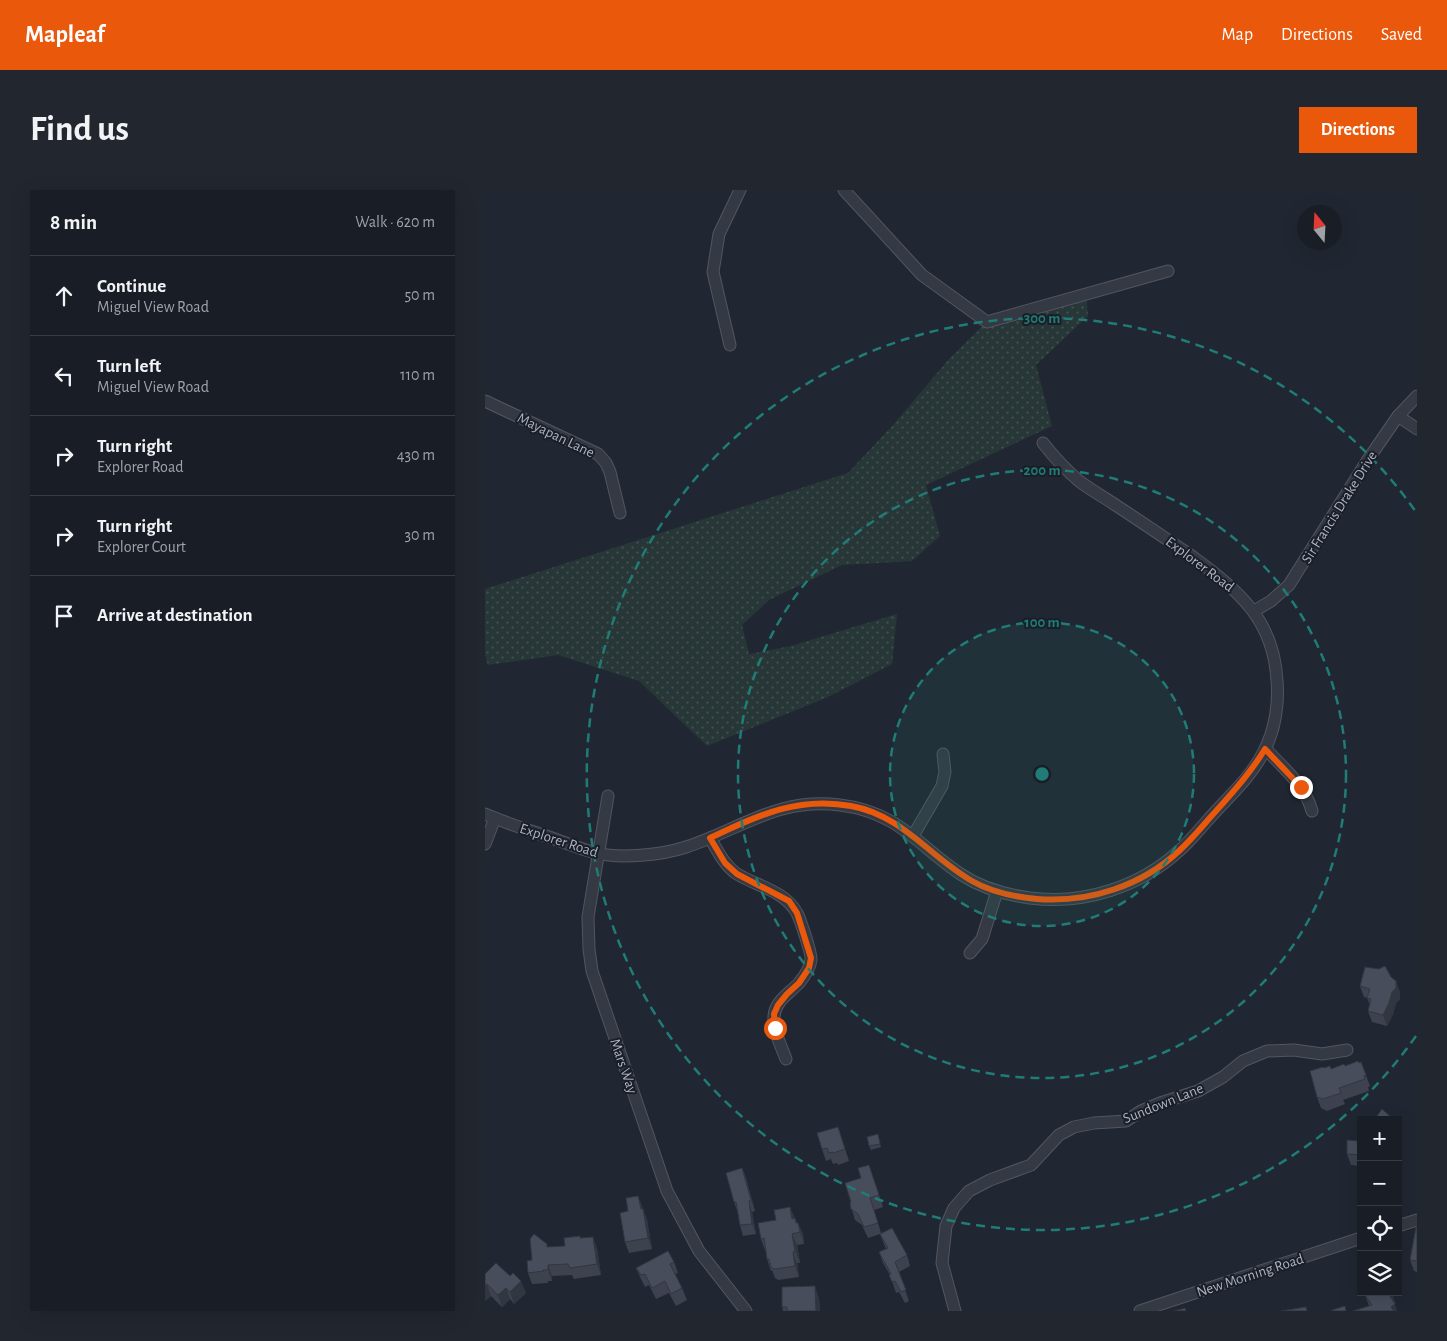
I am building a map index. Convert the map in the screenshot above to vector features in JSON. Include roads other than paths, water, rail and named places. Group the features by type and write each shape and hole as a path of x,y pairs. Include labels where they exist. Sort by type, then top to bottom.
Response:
{"street":[{"path":"730,345 713,272 719,234 740,190"},
{"path":"844,190 922,275 987,322 1168,271"},
{"name":"Sir Francis Drake Drive","path":"1254,612 1271,601 1289,585 1397,416 1417,396"},
{"name":"Mayapan Lane","path":"485,401 597,454 606,463 610,472 620,512"},
{"path":"1397,416 1417,429"},
{"name":"Explorer Road","path":"490,816 599,854 658,854 684,848 775,810 820,803 851,806 881,814 913,836 961,874 975,882 997,891 1030,898 1063,899 1111,890 1141,878 1168,861 1190,840 1254,769 1265,749 1276,713 1277,678 1270,643 1254,612 1238,593 1220,577 1170,541 1079,481 1055,458 1043,443"},
{"path":"1265,749 1301,787 1308,797 1312,811"},
{"path":"913,836 942,786 945,772 943,754"},
{"name":"Mars Way","path":"608,796 588,918 592,971 667,1191 699,1252 745,1309"},
{"path":"485,844 490,816"},
{"path":"710,838 725,863 737,874 789,901 797,913 811,958 809,968 799,983 782,999 774,1014 775,1028 786,1060"},
{"path":"970,953 981,939 997,891"},
{"name":"Sundown Lane","path":"955,1311 942,1263 946,1226 954,1208 969,1191 990,1180 1031,1165 1059,1135 1074,1127 1094,1122 1126,1121 1141,1111 1198,1091 1223,1077 1243,1061 1267,1051 1294,1050 1322,1054 1347,1050"},
{"path":"1402,1225 1417,1220"},
{"name":"New Morning Road","path":"1140,1311 1357,1239"},
{"path":"731,1311 745,1309"}]}
